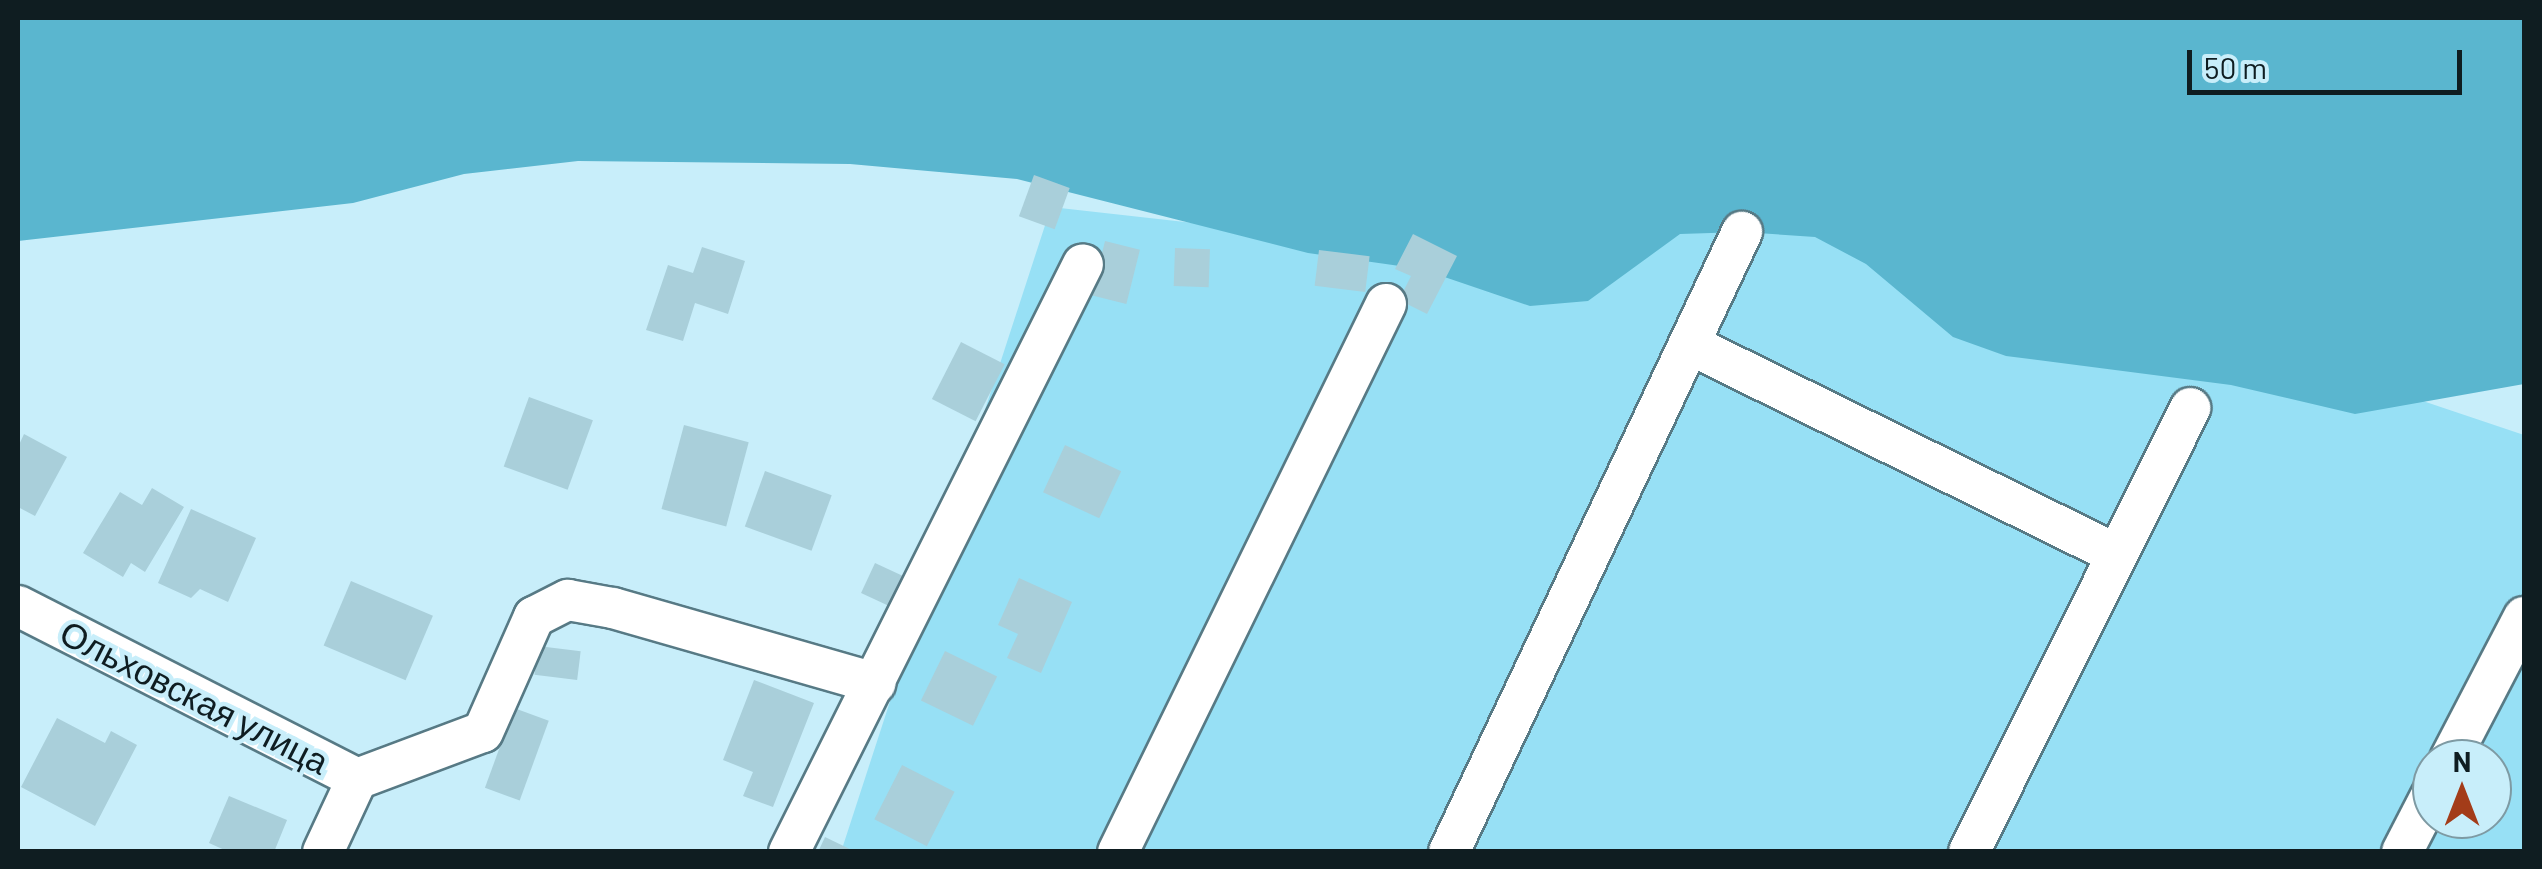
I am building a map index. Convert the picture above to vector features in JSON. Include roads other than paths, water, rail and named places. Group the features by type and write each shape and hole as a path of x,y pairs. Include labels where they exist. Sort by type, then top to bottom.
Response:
{"street":[{"path":"1450,852 1742,232"},
{"path":"789,852 1083,264"},
{"path":"1118,852 1386,304"},
{"path":"1690,344 2117,555"},
{"path":"1969,852 2190,408"},
{"name":"Ольховская улица","path":"18,606 357,779 484,732 534,617 568,600 612,608 875,684"},
{"path":"2460,739 2524,616"},
{"path":"323,852 357,779"}]}
